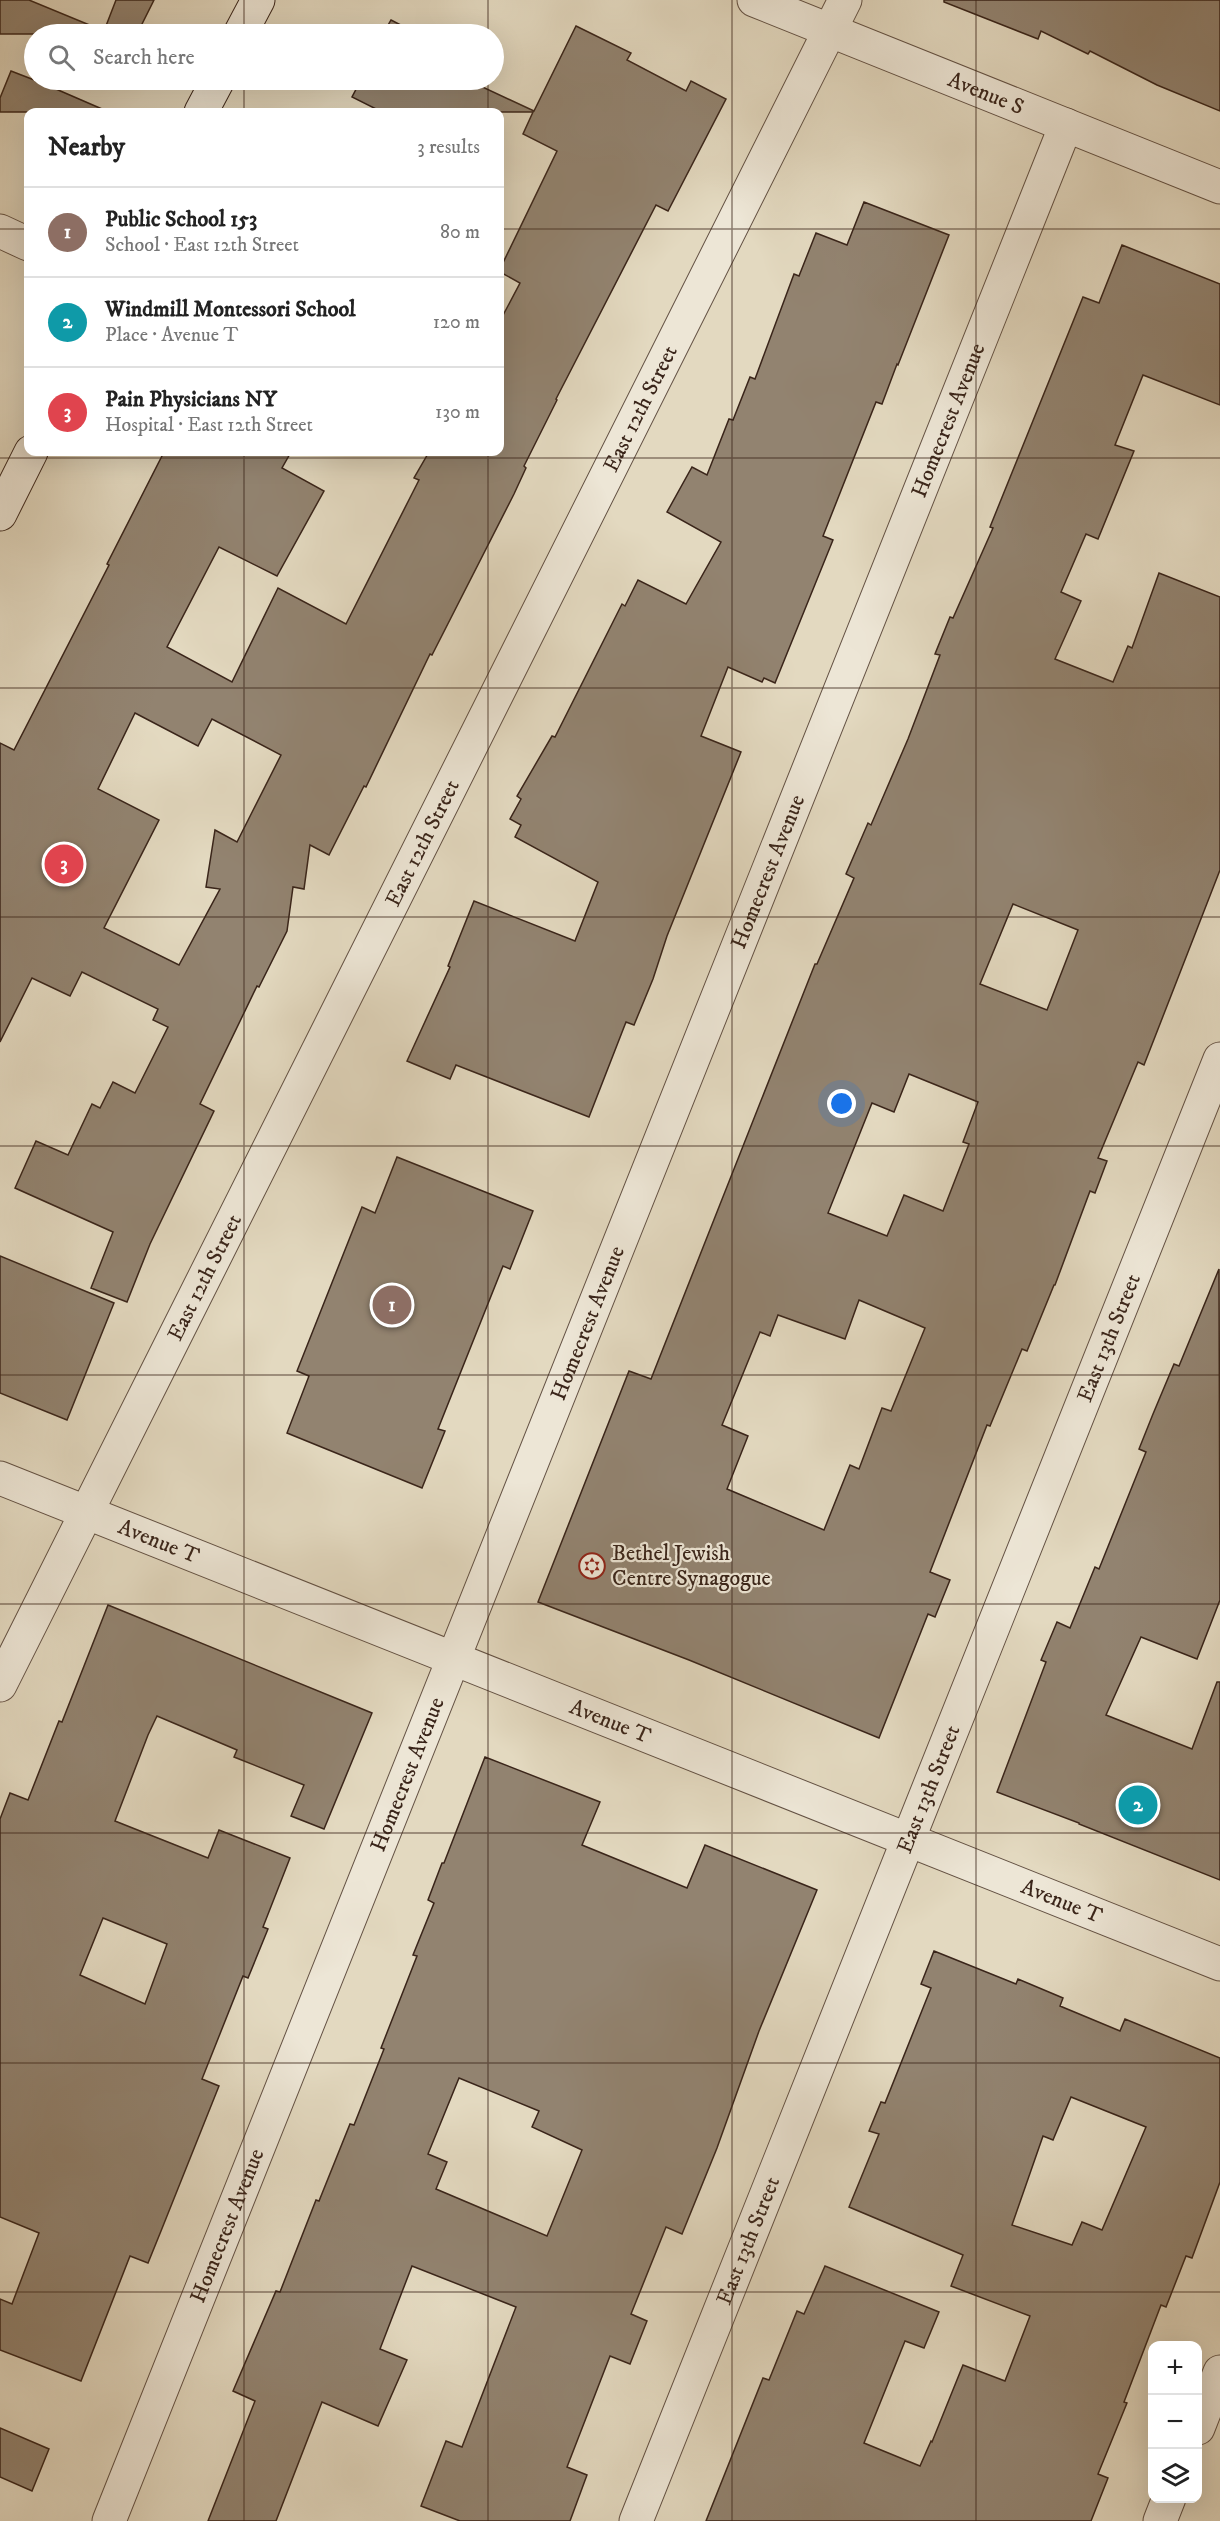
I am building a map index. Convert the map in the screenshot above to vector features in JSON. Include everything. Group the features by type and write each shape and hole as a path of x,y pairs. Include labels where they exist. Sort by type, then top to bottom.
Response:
{"street":[{"path":"245,24 258,0"},
{"name":"Avenue S","path":"754,0 1220,186"},
{"name":"East 12th Street","path":"0,1685 845,0"},
{"path":"203,108 213,90"},
{"name":"Homecrest Avenue","path":"109,2521 1066,125"},
{"path":"0,231 24,242"},
{"path":"0,514 29,456"},
{"name":"East 13th Street","path":"636,2521 1220,1059"},
{"name":"Avenue T","path":"0,1478 1220,1965"},
{"path":"1202,2416 1220,2372"},
{"path":"1160,2521 1167,2503"}],"building":[{"path":"0,0 29,0 87,24 24,24 24,34 0,34"},
{"path":"116,0 154,0 142,24 107,24"},
{"path":"944,0 1220,0 1220,111 1157,85 1090,51 1088,54 1041,31 1038,39 944,2"},
{"path":"576,26 631,53 627,60 686,91 691,81 726,99 668,211 656,205 556,399 524,466 526,468 514,494 432,655 430,654 366,787 364,786 329,855 310,845 304,889 293,887 287,931 259,987 257,986 200,1104 214,1111 150,1244 127,1302 91,1288 113,1232 15,1188 36,1141 68,1155 92,1104 100,1108 113,1082 135,1093 168,1027 153,1020 158,1009 82,972 70,996 32,978 0,1042 0,743 14,750 162,456 289,456 282,468 324,491 277,576 219,547 167,647 232,682 278,588 346,624 419,480 414,478 427,456 504,456 504,313 520,283 504,274 504,261 557,151 523,134 533,112 504,112 504,108 374,108 352,97 356,90 489,90 534,111","holes":["135,713 198,746 212,719 281,755 237,842 215,830 206,887 220,889 179,965 104,928 159,820 98,789"]},
{"path":"11,71 24,76 24,90 58,90 100,108 24,108 24,112 0,112 0,98"},
{"path":"864,202 949,235 882,404 876,402 823,536 833,540 775,683 764,678 762,682 728,667 701,736 741,752 634,1025 626,1022 589,1117 456,1065 450,1079 407,1061 450,967 448,966 474,901 575,941 598,882 515,837 521,825 510,819 521,799 517,796 552,736 555,737 622,604 625,606 638,580 686,604 721,542 667,512 692,467 707,475 729,419 733,420 750,377 755,379 794,274 799,276 816,233 847,245"},
{"path":"1122,245 1220,284 1220,405 1143,375 1115,445 1134,451 1098,539 1086,534 1061,592 1081,601 1055,659 1113,682 1128,646 1132,648 1159,573 1220,597 1220,870 1144,1065 1138,1062 1098,1158 1107,1161 1095,1193 1090,1191 1055,1285 1027,1351 1022,1349 990,1426 987,1425 930,1572 950,1580 935,1617 928,1614 879,1738 689,1660 538,1602 629,1371 651,1379 815,964 817,964 854,878 846,874 868,823 871,825 908,739 940,655 935,654 950,617 953,618 993,528 990,527 1083,297 1099,303","holes":["1013,904 1078,930 1047,1010 980,984","909,1074 978,1102 963,1142 969,1144 943,1211 904,1195 887,1236 828,1213 872,1103 894,1112","859,1300 925,1328 891,1411 882,1408 859,1469 850,1465 824,1530 727,1489 748,1436 722,1425 760,1332 770,1336 778,1315 845,1339"]},
{"path":"397,1157 533,1211 510,1269 503,1266 438,1429 445,1431 422,1488 287,1433 309,1376 297,1371 362,1207 375,1213"},
{"path":"0,1256 114,1303 67,1420 0,1393"},
{"path":"1219,1269 1220,1600 1197,1659 1141,1637 1106,1715 1192,1749 1217,1682 1220,1682 1220,1880 997,1792 1046,1662 1041,1660 1057,1622 1070,1628 1095,1567 1099,1569 1146,1452 1139,1449 1153,1414 1174,1364 1179,1366"},
{"path":"108,1605 372,1713 324,1829 291,1816 304,1785 234,1757 237,1750 157,1716 148,1735 115,1821 208,1858 219,1830 290,1858 263,1927 268,1929 248,1978 243,1976 202,2079 219,2086 148,2263 130,2256 81,2381 0,2350 0,2299 12,2304 39,2233 0,2217 0,1819 10,1793 28,1800 59,1721 62,1722","holes":["103,1918 167,1944 145,2004 80,1975"]},
{"path":"485,1757 600,1802 582,1845 687,1888 705,1845 817,1890 759,2031 717,2148 682,2234 666,2227 631,2314 647,2321 630,2364 610,2356 567,2467 587,2475 570,2521 460,2521 421,2506 446,2441 462,2447 516,2307 412,2266 380,2349 407,2360 378,2426 322,2402 276,2521 208,2521 255,2401 233,2391 276,2291 280,2292 316,2200 319,2201 350,2124 354,2125 417,1956 413,1955 434,1903 428,1900 442,1863 444,1863","holes":["459,2078 539,2111 532,2127 582,2150 547,2236 436,2189 447,2162 428,2154"]},
{"path":"934,1951 1016,1984 1018,1979 1063,1998 1060,2006 1120,2031 1125,2019 1220,2058 1220,2182 1192,2258 1186,2256 1166,2307 1161,2305 1124,2402 1127,2403 1098,2474 1108,2478 1091,2521 706,2521 763,2378 769,2380 797,2311 804,2314 825,2266 939,2312 924,2348 905,2341 864,2443 920,2466 963,2365 1005,2381 1030,2316 951,2286 963,2255 849,2207 879,2134 869,2131 881,2102 885,2103 931,1988 921,1984","holes":["1071,2097 1146,2127 1102,2230 1082,2222 1072,2245 1012,2225 1043,2136 1053,2140"]},
{"path":"0,2428 49,2449 32,2491 0,2477"}],"place":[{"name":"Pain Physicians NY","path":"64,864"},
{"name":"Public School 153","path":"392,1305"},
{"name":"Bethel Jewish Centre Synagogue","path":"592,1566"},
{"name":"Windmill Montessori School","path":"1138,1805"}]}
